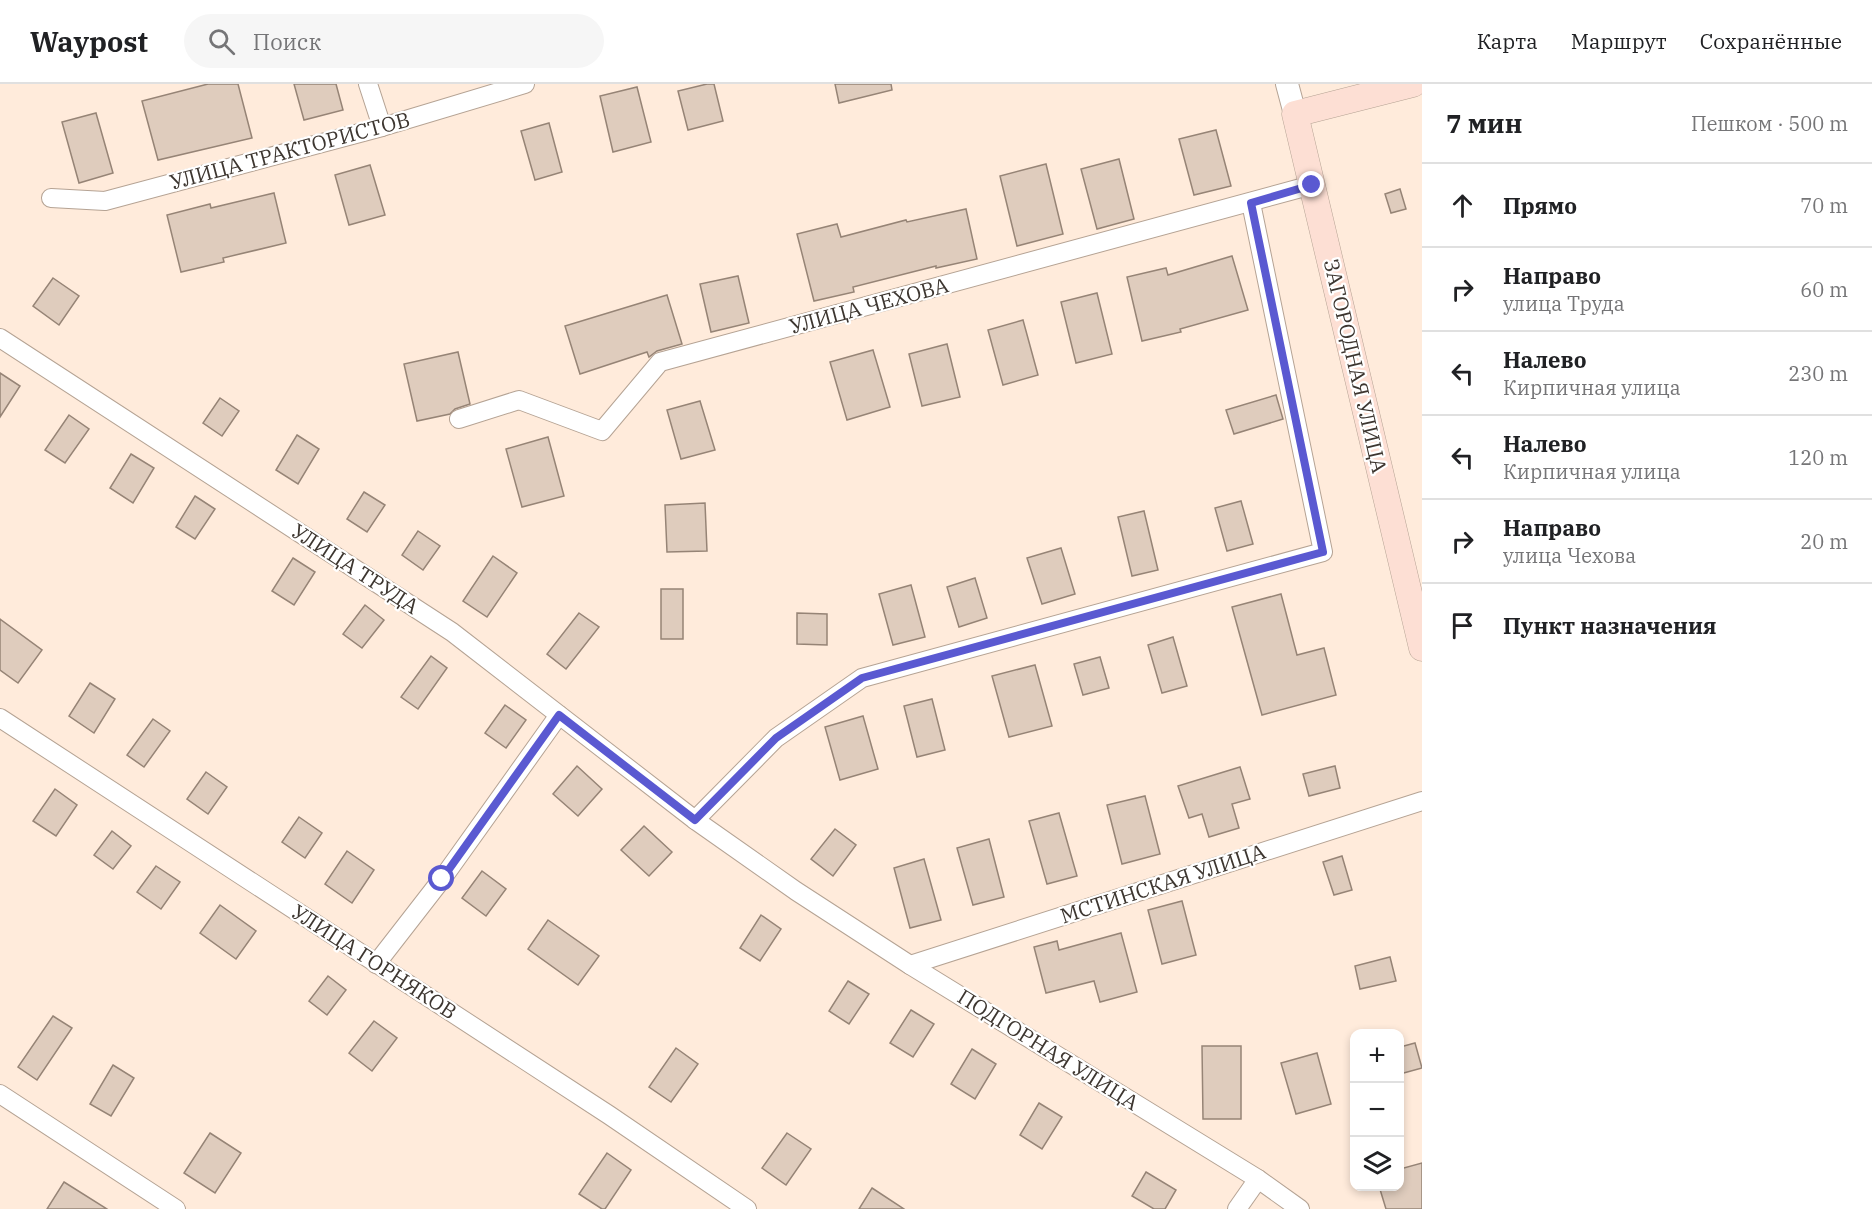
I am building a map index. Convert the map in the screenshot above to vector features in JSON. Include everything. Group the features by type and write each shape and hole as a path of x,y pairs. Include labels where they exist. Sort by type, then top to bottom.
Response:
{"main road":[{"path":"1295,114 1413,84"},
{"name":"ЗАГОРОДНАЯ УЛИЦА","path":"1295,114 1422,648"}],"street":[{"path":"368,84 381,128"},
{"name":"УЛИЦА ТРАКТОРИСТОВ","path":"51,198 105,201 381,128 525,84"},
{"name":"ЗАГОРОДНАЯ УЛИЦА","path":"1287,84 1295,114"},
{"name":"УЛИЦА ЧЕХОВА","path":"459,419 519,400 602,431 660,362 1312,185"},
{"path":"695,820 776,738 862,678 1323,552 1251,203"},
{"name":"УЛИЦА ТРУДА","path":"0,338 452,632 695,820 796,891"},
{"path":"376,963 442,879 559,715"},
{"name":"УЛИЦА ГОРНЯКОВ","path":"0,718 609,1115 747,1209"},
{"name":"МСТИНСКАЯ УЛИЦА","path":"910,965 1419,801"},
{"name":"ПОДГОРНАЯ УЛИЦА","path":"796,891 910,965 1258,1179 1300,1209"},
{"path":"0,1094 176,1209"},
{"path":"1237,1209 1258,1179"}],"building":[{"path":"208,84 238,84 252,138 158,160 142,101"},
{"path":"294,84 336,84 343,110 304,120"},
{"path":"714,84 723,121 688,130 678,91"},
{"path":"835,84 891,84 892,90 839,103"},
{"path":"637,87 651,142 613,152 600,96"},
{"path":"96,113 113,173 79,183 62,122"},
{"path":"549,123 562,172 535,180 521,131"},
{"path":"1216,130 1231,186 1194,195 1179,139"},
{"path":"1119,159 1134,219 1097,229 1081,169"},
{"path":"1046,164 1063,234 1017,246 1000,176"},
{"path":"370,165 385,215 349,225 335,175"},
{"path":"1400,189 1406,209 1391,213 1385,194"},
{"path":"274,193 286,243 223,258 224,262 181,272 167,215 210,204 211,208"},
{"path":"966,209 977,259 936,268 936,266 853,287 854,292 814,301 797,234 837,224 841,237 906,220 907,222"},
{"path":"1232,256 1248,310 1180,329 1181,332 1142,341 1127,277 1166,268 1168,275"},
{"path":"738,276 749,323 711,332 700,284"},
{"path":"53,278 79,296 59,325 33,306"},
{"path":"1097,293 1112,354 1076,363 1061,302"},
{"path":"667,295 682,344 657,351 649,357 647,352 580,374 565,326"},
{"path":"1023,320 1038,375 1003,385 988,330"},
{"path":"947,344 960,397 922,406 909,354"},
{"path":"873,350 890,407 847,420 830,362"},
{"path":"458,352 470,404 455,409 450,414 417,421 404,364"},
{"path":"0,373 20,386 0,417"},
{"path":"1276,395 1283,419 1234,434 1226,410"},
{"path":"220,398 239,411 222,436 203,423"},
{"path":"700,401 715,450 681,459 667,410"},
{"path":"69,415 89,429 65,463 45,450"},
{"path":"297,435 319,449 298,484 276,470"},
{"path":"548,437 564,496 522,507 506,449"},
{"path":"131,454 154,468 133,503 110,488"},
{"path":"364,492 385,505 367,532 347,519"},
{"path":"195,496 215,509 195,539 176,527"},
{"path":"1241,501 1253,544 1227,551 1215,508"},
{"path":"705,503 707,551 667,552 665,505"},
{"path":"1144,511 1158,570 1132,576 1118,517"},
{"path":"418,531 440,546 423,570 402,555"},
{"path":"1061,548 1075,594 1042,604 1027,558"},
{"path":"493,556 517,573 487,617 463,601"},
{"path":"293,558 315,572 294,605 272,591"},
{"path":"975,578 987,618 959,627 947,587"},
{"path":"911,585 925,637 893,645 879,594"},
{"path":"661,589 683,589 683,639 661,639"},
{"path":"1281,594 1297,655 1324,648 1336,695 1262,715 1232,607"},
{"path":"365,605 384,620 362,648 343,634"},
{"path":"579,613 599,627 566,669 547,654"},
{"path":"797,613 827,614 827,645 797,644"},
{"path":"0,619 42,650 18,683 0,670"},
{"path":"1173,637 1187,686 1162,693 1148,645"},
{"path":"431,656 447,668 418,709 401,697"},
{"path":"1100,657 1109,688 1083,695 1074,664"},
{"path":"1035,665 1052,726 1009,737 992,676"},
{"path":"90,683 115,699 94,733 69,716"},
{"path":"932,699 945,750 917,757 904,706"},
{"path":"505,705 526,720 506,748 485,733"},
{"path":"863,716 878,769 840,780 825,727"},
{"path":"153,719 170,731 144,767 127,755"},
{"path":"577,766 602,789 578,816 553,794"},
{"path":"1335,766 1340,788 1309,796 1303,774"},
{"path":"1240,767 1250,799 1232,804 1239,828 1209,837 1202,814 1189,818 1178,786"},
{"path":"206,772 227,787 208,814 187,799"},
{"path":"55,789 77,805 56,836 33,821"},
{"path":"1145,796 1160,854 1122,864 1107,805"},
{"path":"1059,813 1077,876 1047,884 1029,821"},
{"path":"299,817 322,833 305,858 282,842"},
{"path":"644,826 672,852 649,876 621,850"},
{"path":"835,829 856,845 833,876 811,859"},
{"path":"112,831 131,846 113,869 94,855"},
{"path":"989,839 1004,897 973,905 957,848"},
{"path":"347,851 374,870 352,903 325,884"},
{"path":"1342,856 1352,890 1334,895 1323,862"},
{"path":"924,859 941,920 910,928 894,868"},
{"path":"156,866 180,882 161,909 137,892"},
{"path":"482,871 506,889 486,916 462,898"},
{"path":"1182,901 1196,955 1162,964 1148,910"},
{"path":"220,905 256,931 236,959 200,933"},
{"path":"761,915 781,929 760,961 740,948"},
{"path":"548,920 599,956 578,985 528,949"},
{"path":"1121,933 1137,992 1100,1002 1094,981 1046,993 1034,947 1057,941 1059,950"},
{"path":"1390,957 1396,981 1360,989 1355,966"},
{"path":"328,976 346,990 327,1015 309,1001"},
{"path":"848,981 869,994 849,1024 829,1011"},
{"path":"911,1010 934,1024 913,1057 890,1043"},
{"path":"53,1016 72,1028 37,1080 18,1067"},
{"path":"374,1021 397,1038 372,1071 349,1053"},
{"path":"1415,1043 1422,1068 1404,1073 1404,1046"},
{"path":"1202,1046 1241,1046 1241,1119 1203,1119"},
{"path":"676,1048 698,1064 671,1102 649,1087"},
{"path":"972,1049 996,1064 975,1099 951,1084"},
{"path":"1317,1053 1331,1104 1296,1114 1281,1063"},
{"path":"113,1065 134,1078 111,1116 90,1104"},
{"path":"1039,1103 1062,1117 1042,1149 1020,1135"},
{"path":"210,1133 241,1153 215,1193 184,1173"},
{"path":"787,1133 811,1149 786,1185 762,1168"},
{"path":"607,1153 631,1170 605,1209 602,1209 579,1194"},
{"path":"1422,1163 1422,1209 1386,1209 1381,1191 1404,1191 1404,1168"},
{"path":"1146,1172 1176,1190 1165,1209 1154,1209 1132,1196"},
{"path":"64,1182 107,1209 47,1209"},
{"path":"872,1188 904,1209 859,1209"}],"route":[{"path":"442,879 559,715 695,820 776,738 862,678 1323,552 1251,203 1312,185"}]}
